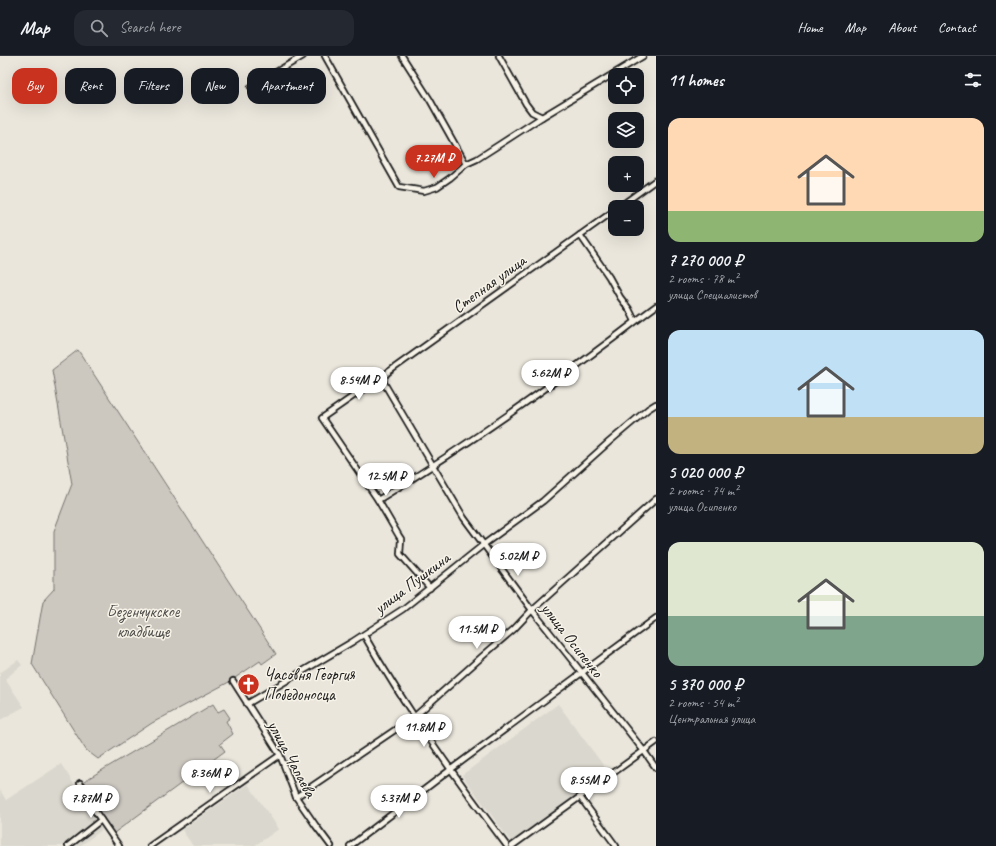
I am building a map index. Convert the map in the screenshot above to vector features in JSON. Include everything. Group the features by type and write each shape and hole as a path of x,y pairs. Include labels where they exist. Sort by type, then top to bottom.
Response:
{"street":[{"path":"283,68 304,56"},
{"path":"324,56 399,187 424,191 437,187 466,164 477,159 542,117 643,56"},
{"path":"402,56 430,100 466,164"},
{"path":"499,56 526,104 532,112 542,117"},
{"path":"629,200 656,180"},
{"name":"Степная улица","path":"378,500 322,418 608,215"},
{"path":"580,235 609,277 635,321"},
{"path":"430,588 400,554 400,539 378,500 433,466 558,379 656,306"},
{"name":"улица Осипенко","path":"387,373 384,378 384,383 464,518 532,610 656,768"},
{"name":"улица Пушкина","path":"247,704 364,635 403,609 483,545 543,501 609,442 656,404"},
{"path":"296,797 414,717 514,629 532,610 656,499"},
{"path":"350,846 656,618"},
{"path":"364,635 414,717 450,770 507,846"},
{"name":"улица Чапаева","path":"233,681 280,756 296,797 331,846"},
{"path":"512,846 656,742"},
{"path":"150,846 280,756"},
{"path":"80,783 88,801 119,846"},
{"path":"580,798 616,846"},
{"path":"68,846 102,820"}],"shaded area":[{"path":"18,660 22,665 5,679 24,707 0,720 0,673"},
{"path":"558,704 609,773 512,843 462,775"},
{"path":"61,764 103,829 80,846 0,846 0,790 6,800"},
{"path":"248,784 279,829 254,846 193,846 182,830"}],"green space":[{"name":"Безенчукское кладбище","path":"78,350 276,654 262,664 260,661 229,682 152,723 98,759 86,750 32,664 43,601 54,589 54,531 72,484 52,370"},
{"path":"213,704 218,712 224,709 230,718 226,721 233,734 220,744 225,751 114,833 97,809 84,781"}],"place":[{"name":"Часовня Георгия Победоносца","path":"249,684"}]}
